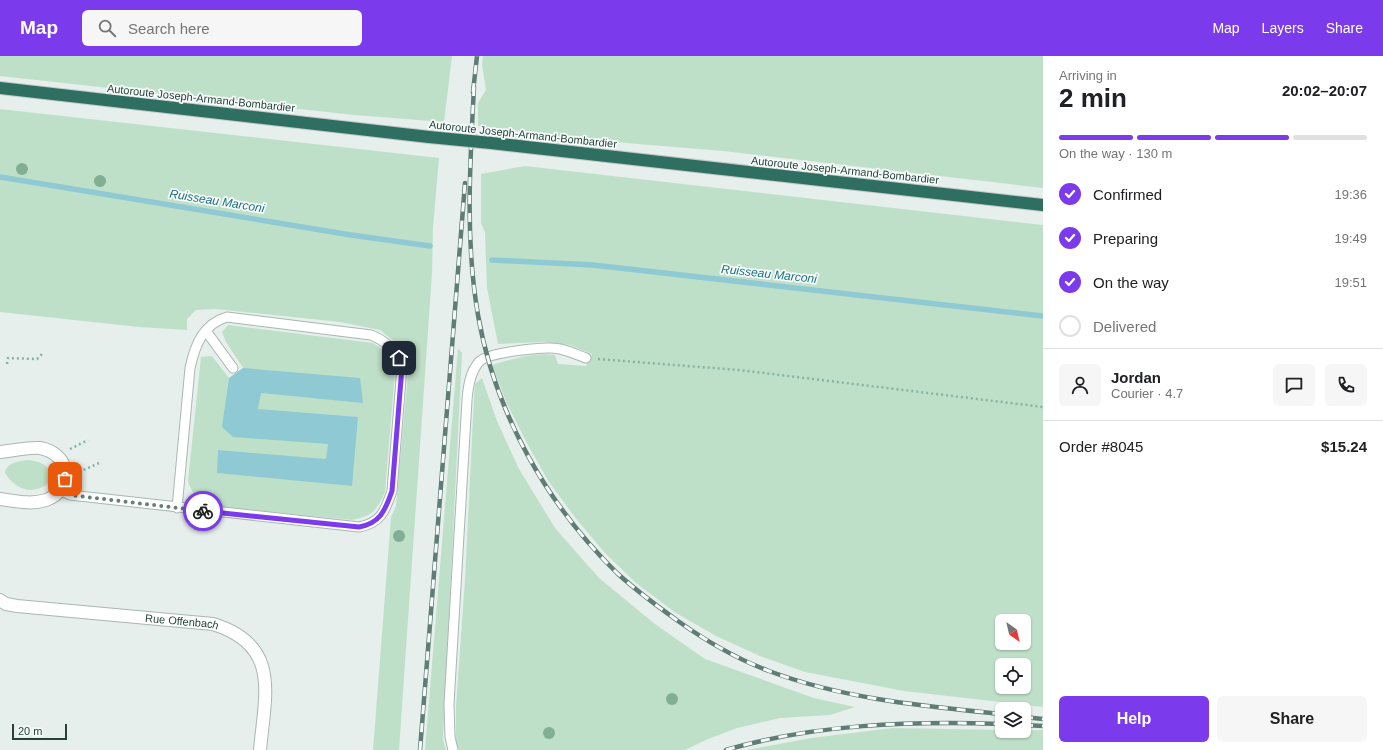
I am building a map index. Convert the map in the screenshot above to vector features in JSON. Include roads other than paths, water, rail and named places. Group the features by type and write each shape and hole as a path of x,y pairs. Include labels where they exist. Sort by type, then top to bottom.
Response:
{"highway":[{"name":"Autoroute Joseph-Armand-Bombardier","path":"0,88 1043,206"}],"street":[{"path":"0,452 39,448 48,450 57,455 66,469 65,479 60,490 47,500 25,502 0,499"},
{"name":"Rue Offenbach","path":"0,600 6,604 17,606 213,624 238,634 257,654 262,666 265,680 260,750"}],"lane":[{"path":"60,490 70,495 177,508 359,527 370,525 381,516 387,506 392,491 402,367 399,358 391,347 381,339 371,335 227,317 209,326 200,338 194,351 190,368 177,508"},
{"path":"206,331 233,368"},
{"path":"453,750 450,737 449,718 450,672 467,400 473,371 479,362 488,357 501,353 531,349 560,349 586,358"}],"water":[{"path":"243,368 360,378 363,403 261,393 258,409 358,417 352,486 217,473 218,450 326,459 328,444 233,437 222,427 229,378"}],"waterway":[{"name":"Ruisseau Marconi","path":"0,177 351,235 430,246"},
{"name":"Ruisseau Marconi","path":"492,260 593,265 1043,316"}],"railway":[{"path":"473,92 477,56"},
{"path":"474,87 470,173 471,258 478,315 486,351 497,387 511,422 528,455 547,488 592,547 618,574 670,615 711,642 734,655 769,671 797,681 855,695 943,708 995,713"},
{"path":"420,750 465,183"},
{"path":"1031,718 1043,719"},
{"path":"726,750 760,741 862,726 932,723 995,724"},
{"path":"1031,725 1043,726"}]}
